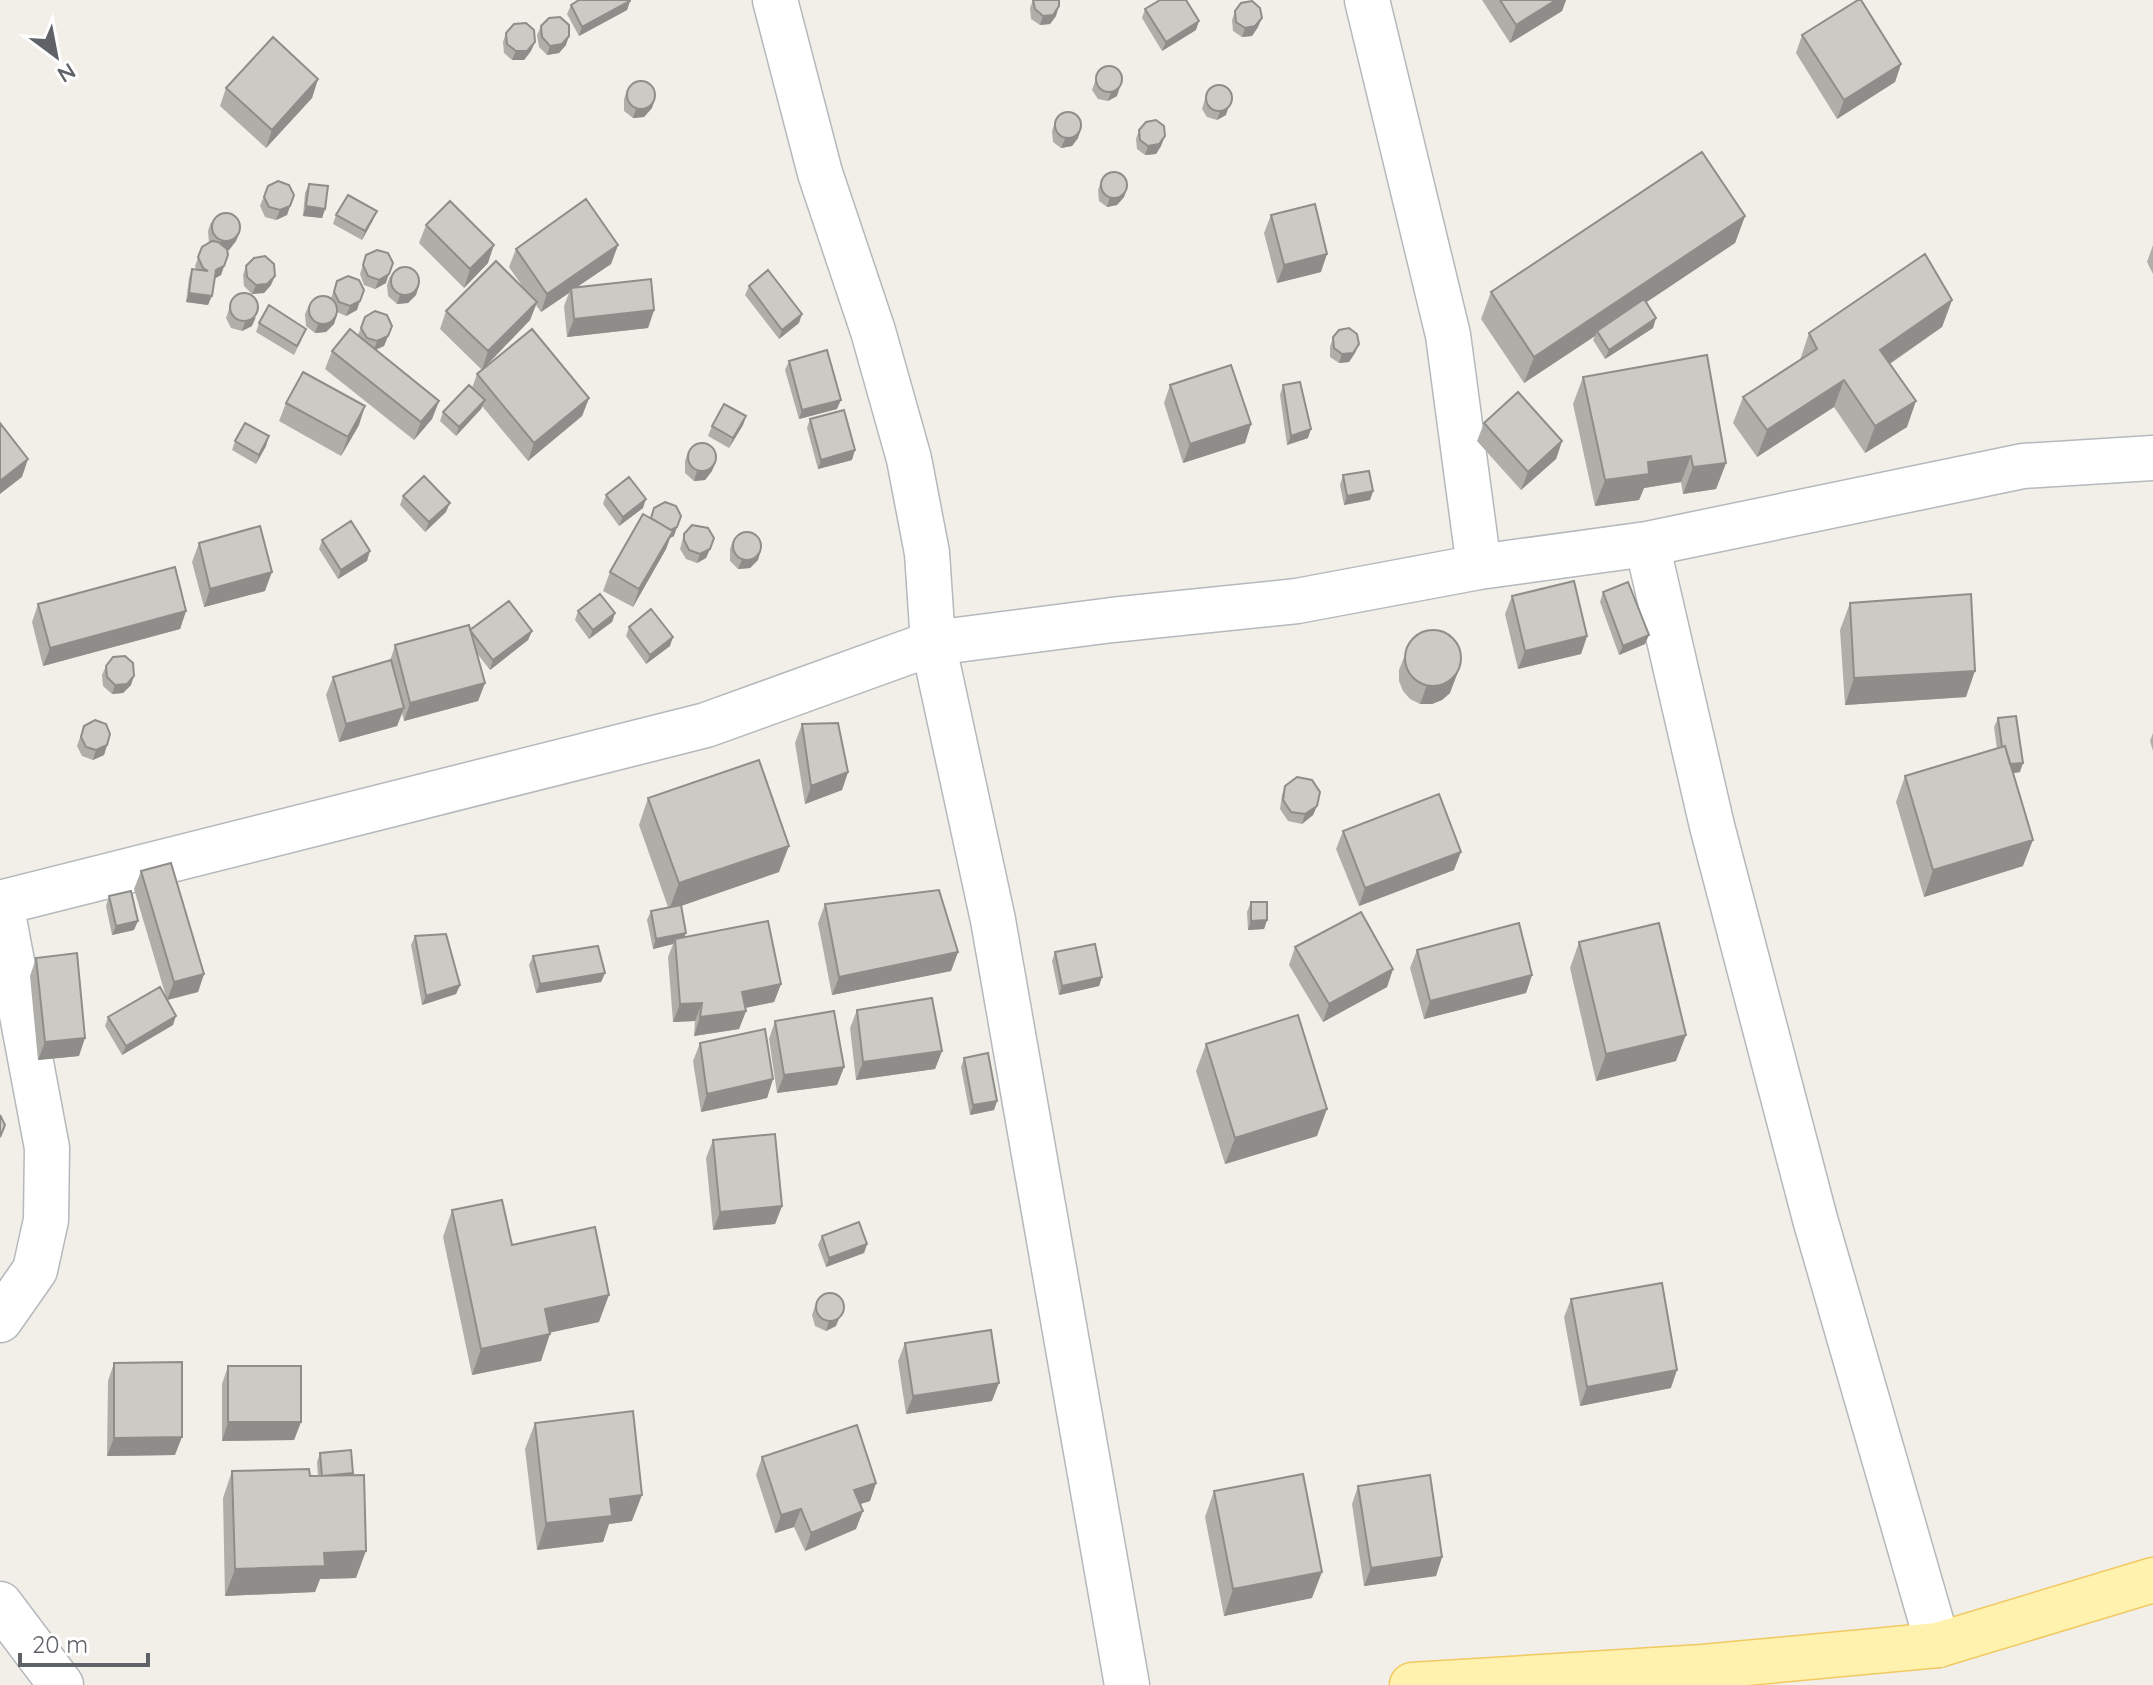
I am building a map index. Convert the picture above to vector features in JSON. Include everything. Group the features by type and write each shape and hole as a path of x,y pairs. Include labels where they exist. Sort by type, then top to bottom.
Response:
{"main road":[{"path":"1412,1685 1703,1667 1938,1645 2153,1580"}],"street":[{"path":"775,0 820,173 873,331 909,459 927,553 933,643 993,920 1127,1685"},
{"path":"1367,0 1448,335 1479,567"},
{"path":"0,1320 35,1270 46,1220 47,1148 0,903 706,725 933,643 1297,601 1479,567 1647,544 2023,466 2153,458"},
{"path":"1647,544 1712,826 1815,1219 1938,1645"},
{"path":"0,1604 61,1685"}],"building":[{"path":"579,0 630,1 582,27 571,5"},
{"path":"1033,0 1059,0 1059,6 1053,15 1043,16 1035,9"},
{"path":"1160,0 1186,0 1199,21 1166,42 1145,9"},
{"path":"1500,0 1556,0 1516,25"},
{"path":"1861,0 1901,64 1844,100 1802,35"},
{"path":"1252,1 1260,8 1262,18 1255,26 1245,28 1236,22 1235,11 1241,3"},
{"path":"560,17 569,25 569,36 562,44 550,46 542,37 541,26 549,18"},
{"path":"526,23 534,30 535,42 527,51 516,51 507,44 506,33 514,24"},
{"path":"273,37 318,79 272,130 226,88"},
{"path":"1109,66 1118,70 1122,79 1118,88 1109,92 1100,88 1096,79 1100,70"},
{"path":"641,81 651,85 655,95 651,105 641,109 631,105 627,95 631,85"},
{"path":"1219,85 1228,89 1232,98 1228,107 1219,111 1210,107 1206,98 1210,89"},
{"path":"1068,112 1077,116 1081,125 1077,134 1068,138 1059,134 1055,125 1059,116"},
{"path":"1156,120 1164,126 1165,136 1159,144 1148,146 1140,140 1139,130 1146,122"},
{"path":"1702,152 1745,216 1534,357 1491,292"},
{"path":"1114,172 1123,176 1127,185 1123,194 1114,198 1105,194 1101,185 1105,176"},
{"path":"278,181 289,185 294,195 290,206 280,210 269,207 264,197 268,186"},
{"path":"309,184 328,186 325,209 306,206"},
{"path":"348,195 377,211 365,231 336,215"},
{"path":"586,199 618,245 547,294 516,249"},
{"path":"450,201 494,245 470,269 426,225"},
{"path":"1315,204 1327,254 1284,265 1271,215"},
{"path":"226,213 236,217 240,227 236,237 226,241 216,237 212,227 216,217"},
{"path":"212,241 227,249 228,255 224,266 216,270 212,296 189,293 192,269 208,271 198,257 202,247"},
{"path":"377,250 388,253 393,263 389,274 379,280 368,276 363,265 366,255"},
{"path":"1925,254 1952,300 1880,350 1916,401 1875,426 1844,380 1767,430 1743,397 1817,349 1809,333"},
{"path":"265,256 274,264 275,276 267,284 256,285 247,277 246,266 254,258"},
{"path":"496,261 537,302 488,351 446,311"},
{"path":"405,267 415,271 419,281 415,291 405,295 395,291 391,281 395,271"},
{"path":"768,270 802,314 782,330 749,286"},
{"path":"348,276 359,280 364,290 360,301 350,306 339,302 334,292 337,281"},
{"path":"651,279 654,310 574,319 571,288"},
{"path":"244,293 254,297 258,307 254,317 244,321 234,317 230,307 234,297"},
{"path":"323,296 333,300 337,310 333,320 323,324 313,320 309,310 313,300"},
{"path":"1644,299 1656,318 1609,350 1597,331"},
{"path":"269,305 306,329 297,346 259,323"},
{"path":"375,311 387,315 392,326 388,336 377,341 367,338 361,328 365,317"},
{"path":"1349,328 1357,334 1359,344 1353,353 1342,354 1334,348 1333,337 1339,330"},
{"path":"350,329 439,401 421,422 332,351"},
{"path":"532,329 589,398 534,443 477,374"},
{"path":"827,350 841,400 802,410 789,361"},
{"path":"1707,355 1726,463 1693,467 1691,456 1648,462 1649,474 1605,480 1583,377"},
{"path":"1231,365 1251,424 1190,444 1170,385"},
{"path":"303,372 365,406 348,437 286,403"},
{"path":"1300,382 1311,429 1291,436 1283,385"},
{"path":"469,385 485,400 459,427 443,412"},
{"path":"1518,392 1562,441 1528,472 1484,423"},
{"path":"724,404 746,416 733,438 712,426"},
{"path":"844,410 855,450 821,460 810,419"},
{"path":"0,423 28,459 0,481"},
{"path":"245,423 269,436 259,455 235,441"},
{"path":"702,443 712,447 716,457 712,467 702,471 692,467 688,457 692,447"},
{"path":"1369,471 1373,491 1347,496 1343,475"},
{"path":"424,476 450,503 429,522 403,496"},
{"path":"629,477 646,499 623,517 606,495"},
{"path":"665,502 676,506 681,516 677,527 671,530 651,518 654,508"},
{"path":"643,514 673,531 639,589 610,572"},
{"path":"351,521 370,551 341,570 322,540"},
{"path":"692,525 708,528 714,538 710,549 700,554 689,550 684,540 684,534"},
{"path":"260,526 272,572 210,589 199,543"},
{"path":"747,532 757,536 761,546 757,556 747,560 737,556 733,546 737,536"},
{"path":"175,567 186,611 50,648 38,604"},
{"path":"1574,581 1587,636 1525,651 1512,596"},
{"path":"1628,582 1649,635 1623,646 1603,592"},
{"path":"600,594 615,613 593,630 578,611"},
{"path":"1971,594 1975,671 1854,678 1850,603"},
{"path":"509,601 532,631 493,660 470,630"},
{"path":"651,609 673,637 650,655 629,627"},
{"path":"469,625 485,683 410,703 395,645"},
{"path":"1433,630 1453,638 1461,658 1453,678 1433,686 1413,678 1405,658 1413,638"},
{"path":"125,656 133,663 134,676 127,684 115,685 107,677 106,666 113,657"},
{"path":"391,660 404,708 346,724 333,677"},
{"path":"2016,716 2023,763 2010,764 2005,746 2002,747 1998,718"},
{"path":"95,720 106,724 110,734 107,745 96,750 86,747 81,737 84,726"},
{"path":"838,723 848,772 811,786 802,724"},
{"path":"2005,746 2033,840 1933,870 1905,776"},
{"path":"759,760 789,846 679,883 648,798"},
{"path":"1297,777 1312,780 1320,792 1317,806 1305,814 1291,812 1283,800 1285,786"},
{"path":"1439,794 1461,852 1365,888 1343,831"},
{"path":"171,863 204,974 174,982 141,871"},
{"path":"939,890 958,952 839,977 825,904"},
{"path":"131,891 138,921 116,926 109,896"},
{"path":"1251,902 1267,902 1267,920 1251,921"},
{"path":"681,905 686,933 656,939 651,911"},
{"path":"1361,912 1393,969 1329,1004 1295,947"},
{"path":"768,921 781,984 742,992 746,1011 700,1017 702,1003 680,1004 675,939"},
{"path":"1519,923 1532,975 1430,1001 1417,950"},
{"path":"1659,923 1686,1035 1606,1054 1579,942"},
{"path":"446,934 460,985 426,996 415,936"},
{"path":"1095,944 1102,977 1062,986 1055,952"},
{"path":"598,946 605,973 540,984 533,956"},
{"path":"77,953 85,1038 45,1042 36,958"},
{"path":"160,987 176,1016 126,1046 108,1017"},
{"path":"932,998 942,1051 863,1062 857,1010"},
{"path":"834,1011 844,1067 784,1075 775,1021"},
{"path":"1298,1015 1327,1109 1235,1138 1206,1044"},
{"path":"765,1029 773,1079 707,1094 700,1043"},
{"path":"988,1053 997,1101 973,1105 964,1058"},
{"path":"0,1115 5,1125 0,1137"},
{"path":"775,1134 782,1206 720,1212 713,1140"},
{"path":"502,1200 512,1245 595,1227 609,1295 545,1309 550,1334 481,1349 452,1210"},
{"path":"859,1222 867,1244 829,1258 822,1236"},
{"path":"1662,1283 1677,1370 1587,1387 1571,1299"},
{"path":"830,1293 840,1297 844,1307 840,1317 830,1321 820,1317 816,1307 820,1297"},
{"path":"991,1330 999,1383 913,1396 905,1343"},
{"path":"182,1362 182,1437 114,1438 114,1363"},
{"path":"228,1366 301,1366 301,1422 228,1422"},
{"path":"633,1411 642,1495 610,1499 612,1516 546,1523 535,1423"},
{"path":"857,1425 876,1483 854,1490 863,1511 811,1533 801,1509 781,1515 762,1457"},
{"path":"351,1450 353,1473 322,1476 320,1453"},
{"path":"309,1469 310,1476 364,1475 366,1551 324,1553 325,1566 235,1569 232,1471"},
{"path":"1303,1474 1322,1572 1233,1589 1214,1491"},
{"path":"1430,1475 1442,1557 1371,1568 1358,1486"}]}
